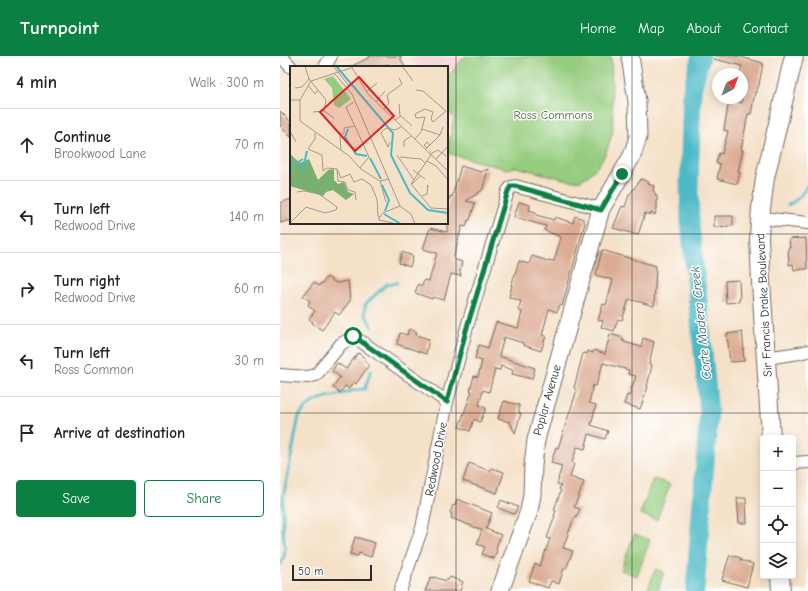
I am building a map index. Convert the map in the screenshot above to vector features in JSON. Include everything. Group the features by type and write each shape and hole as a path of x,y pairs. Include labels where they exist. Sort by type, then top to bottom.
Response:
{"main road":[{"name":"Sir Francis Drake Boulevard","path":"771,435 759,247 765,178 794,56"},
{"path":"780,579 781,591"}],"street":[{"path":"281,56 290,66"},
{"path":"326,66 331,56"},
{"name":"Poplar Avenue","path":"500,591 529,511 532,495 536,440 601,210 632,156 638,137 637,101 630,56"},
{"name":"Redwood Drive","path":"400,591 422,528 447,402 467,327 508,191 511,186 515,186 601,210"},
{"path":"761,218 808,223"},
{"path":"280,375 308,377 316,375 340,344 353,336 447,402"},
{"path":"766,358 808,351"},
{"path":"796,463 808,462"}],"shaded area":[{"path":"409,56 465,56 448,77 448,66 415,66"}],"green space":[{"name":"Ross Commons","path":"465,56 611,56 613,131 606,153 598,166 589,175 581,180 572,181 516,167 506,169 448,153 454,118 448,111 448,77"},
{"path":"653,479 670,484 657,520 640,514"},
{"path":"634,534 650,540 637,576 621,570"},
{"path":"655,569 664,572 658,591 648,589"}],"building":[{"path":"369,56 402,56 400,57 404,66 392,66 387,64 382,66 352,66 370,57"},
{"path":"715,56 737,56 763,63 751,114 748,114 741,150 743,150 737,184 717,179 720,164 716,163 719,153 722,154 728,131 724,130 728,104 748,104 748,68 742,68 742,66 714,59"},
{"path":"280,111 290,121 290,136 280,126"},
{"path":"461,166 481,172 488,169 481,191 466,201 475,203 470,220 468,220 466,227 462,226 453,259 462,262 460,271 461,276 451,274 444,300 433,297 432,299 415,293 418,284 422,286 424,280 429,281 437,253 423,249 430,228 447,232 448,203 450,196 452,197"},
{"path":"641,179 654,186 653,190 657,197 657,208 655,215 645,213 638,235 613,228 622,206 625,207 629,195"},
{"path":"290,199 290,220 280,223 280,203"},
{"path":"519,202 530,205 529,210 536,212 536,215 554,220 555,217 573,223 575,216 583,219 585,223 562,306 560,305 557,312 549,309 542,335 546,336 541,351 504,337 499,356 535,368 532,379 512,374 513,370 501,366 500,370 495,369 489,392 483,390 479,405 486,408 480,422 474,419 470,431 459,427 472,391 470,391 474,376 478,377 482,361 475,359 479,345 488,348 496,322 518,328 522,312 518,310 521,301 509,297 519,261 529,264 532,256 548,261 554,261 561,237 544,230 546,226 514,217"},
{"path":"714,216 733,216 733,226 714,227"},
{"path":"806,238 807,269 794,270 793,264 789,265 789,239"},
{"path":"602,250 656,266 654,306 629,299 622,320 618,319 614,331 601,327 603,321 598,320 603,304 606,305 613,280 596,275"},
{"path":"402,252 413,256 410,267 399,263"},
{"path":"327,277 336,283 348,281 350,301 339,315 335,312 322,330 309,319 315,311 308,305 310,301 303,296 314,282 319,286"},
{"path":"739,280 739,302 726,303 725,281"},
{"path":"409,329 417,332 416,335 429,339 426,354 397,344 400,333 407,335"},
{"path":"742,332 744,361 730,362 727,334"},
{"path":"610,334 623,338 622,341 625,341 624,342 641,347 643,338 654,342 649,364 652,365 648,387 640,409 624,404 627,395 629,396 636,376 628,374 629,370 603,363 596,386 593,385 589,403 596,405 591,425 608,431 605,439 589,434 585,449 577,447 572,463 574,464 570,477 584,482 574,507 580,509 576,518 574,518 563,548 573,551 566,569 564,568 559,584 551,581 548,588 529,581 535,564 540,566 550,539 547,538 555,516 556,511 554,510 561,490 559,489 561,485 557,484 562,466 551,463 556,447 558,448 577,390 574,388 583,353 587,354 588,351 593,353 594,350 605,354"},
{"path":"358,353 366,359 364,361 369,365 356,384 353,382 349,389 345,386 340,393 333,387 340,377 332,371 337,363 346,369"},
{"path":"504,401 519,405 519,413 521,413 515,433 510,422 498,419"},
{"path":"469,463 490,471 491,468 504,472 497,493 463,481"},
{"path":"737,498 746,498 747,523 739,523"},
{"path":"457,499 492,513 486,529 501,535 494,559 482,554 485,547 477,544 482,530 451,518 452,514 450,513 453,505 455,506"},
{"path":"501,500 518,507 514,514 498,508"},
{"path":"355,537 375,543 371,557 359,553 358,556 350,554"},
{"path":"730,555 741,558 740,560 753,564 747,587 722,580"},
{"path":"431,577 446,581 450,577 463,582 460,591 425,591"}],"waterway":[{"name":"Corte Madera Creek","path":"695,591 709,411 690,223 689,185 692,90 701,56"},
{"path":"788,205 798,199 808,184"},
{"path":"372,327 365,314 365,305 387,284 397,283"},
{"path":"280,564 284,557 285,549 283,530 283,498 299,416 308,406 316,401 354,390 365,389 371,370"}],"route":[{"path":"353,336 447,402 467,327 508,191 511,186 601,210 622,174"}]}
